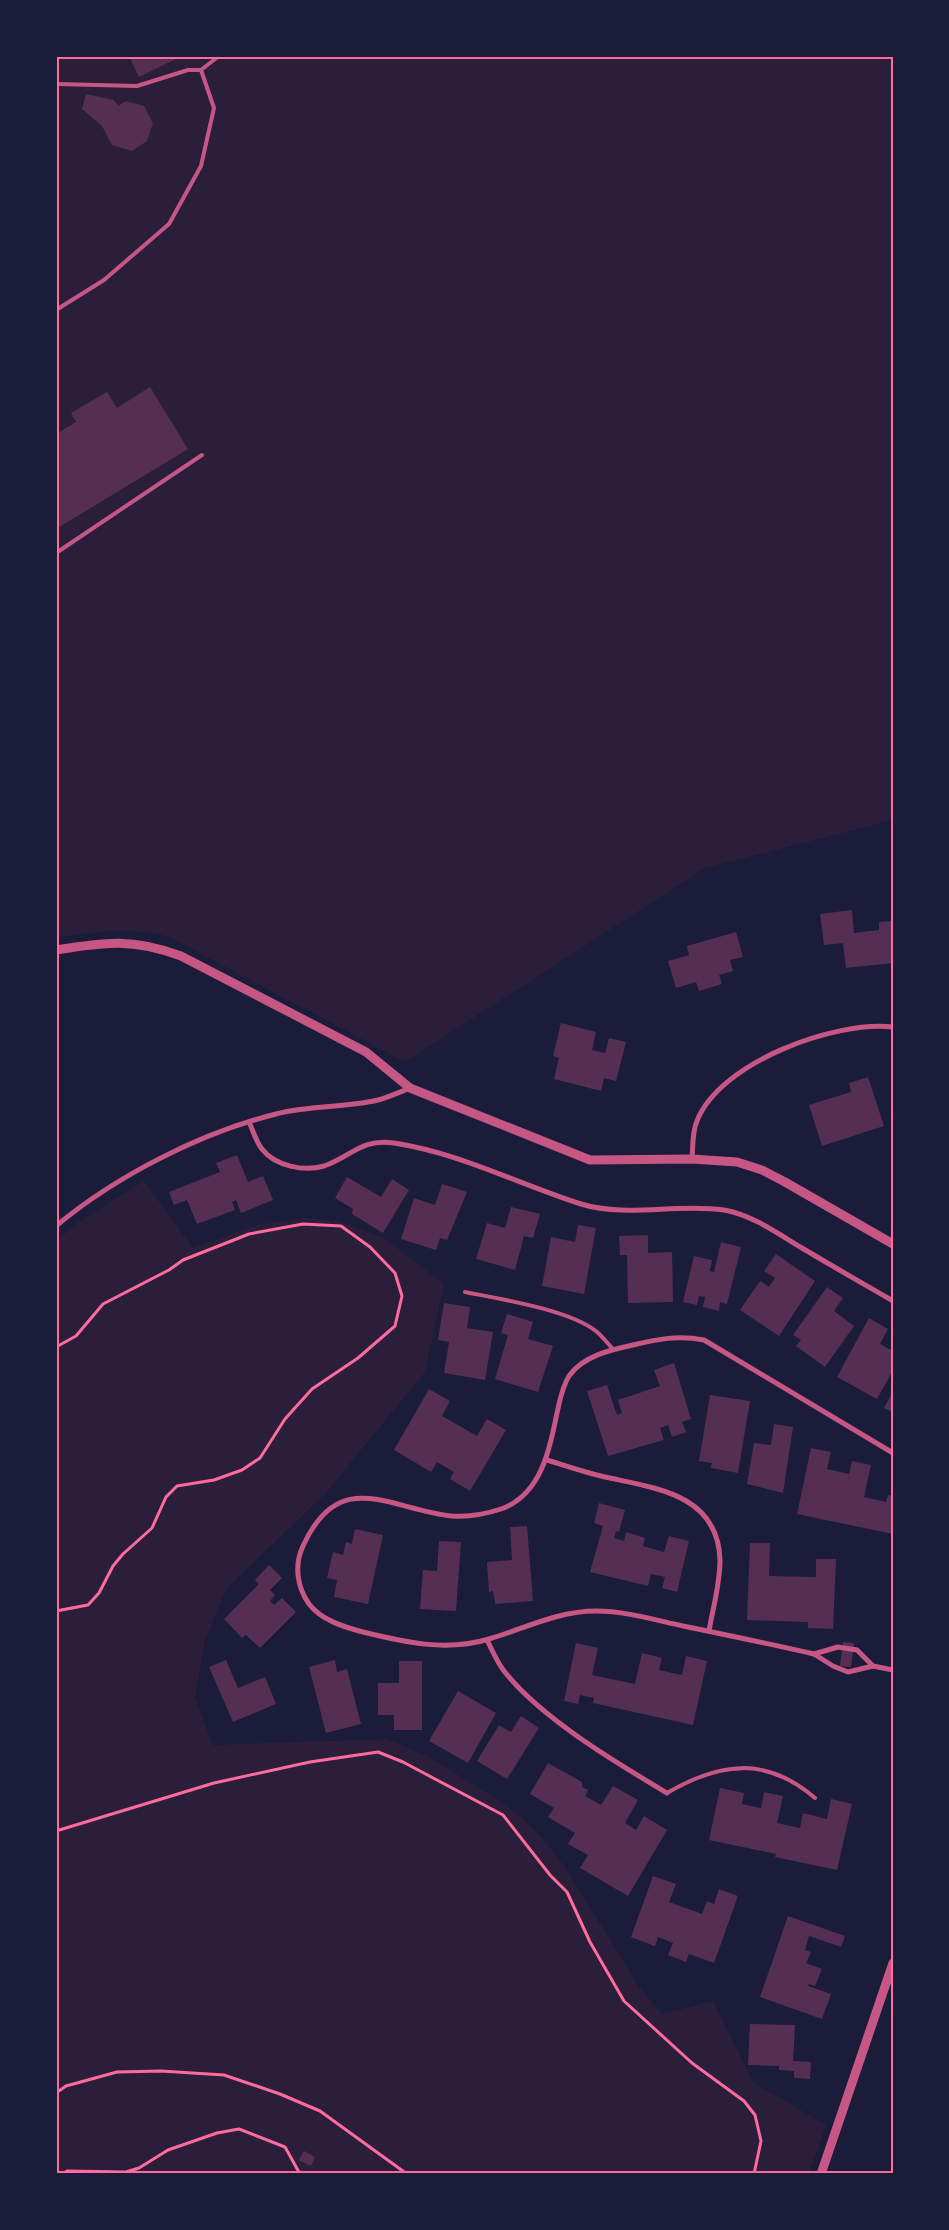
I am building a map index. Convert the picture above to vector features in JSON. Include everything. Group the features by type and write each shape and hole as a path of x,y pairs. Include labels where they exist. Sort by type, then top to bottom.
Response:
{"street":[{"path":"56,950 119,941 141,944 181,956 366,1052 410,1088 590,1160 692,1159 737,1162 762,1170 893,1244"},
{"path":"692,1159 696,1122 703,1109 719,1090 742,1071 769,1055 831,1032 893,1026"},
{"path":"56,1226 79,1207 118,1181 194,1143 277,1113 378,1100 410,1088"},
{"path":"249,1122 261,1148 273,1159 288,1166 305,1169 324,1166 359,1146 392,1142 488,1168 581,1204 602,1209 704,1208 725,1210 762,1224 893,1301"},
{"path":"893,1452 704,1340 669,1337 613,1349 593,1357 578,1366 569,1376 562,1391 547,1460 533,1485 519,1500 503,1508 468,1517 450,1516 364,1497 347,1501 332,1508 308,1536 300,1552 298,1572 304,1595 311,1606 326,1618 343,1626 404,1642 430,1645 459,1644 487,1640 556,1616 595,1611 636,1616 814,1654 833,1666 848,1672 873,1666 893,1670"},
{"path":"547,1460 598,1476 669,1492 688,1501 701,1512 717,1543 720,1560 709,1631"},
{"path":"487,1640 502,1669 532,1700 599,1751 666,1793"},
{"path":"814,1654 838,1647 857,1650 873,1666"},
{"path":"821,2174 893,1963"}],"lane":[{"path":"56,84 137,86 188,70 201,70 219,56"},
{"path":"56,310 104,280 169,224 201,166 214,108 201,70"},
{"path":"56,554 202,455"},
{"path":"465,1292 528,1305 580,1322 597,1332 613,1349"},
{"path":"666,1793 691,1779 724,1769 756,1768 782,1775 800,1785 815,1798"}],"path":[{"path":"56,1347 76,1336 103,1304 169,1270 183,1260 249,1234 303,1224 341,1226 370,1247 395,1273 402,1296 395,1326 358,1358 312,1389 285,1419 260,1458 242,1470 214,1480 177,1486 166,1497 152,1528 123,1554 113,1566 100,1593 88,1605 56,1611"},
{"path":"56,1831 214,1783 310,1762 378,1752 403,1762 503,1816 550,1875 567,1892 590,1942 624,2001 692,2063 744,2101 755,2114 761,2141 754,2174"},
{"path":"56,2093 66,2086 117,2072 161,2071 224,2075 280,2094 320,2111 407,2174"},
{"path":"63,2174 67,2171 126,2172 139,2168 168,2150 217,2133 239,2129 285,2147 300,2174"}],"shaded area":[{"path":"56,56 893,56 893,820 705,868 405,1062 169,937 139,932 112,931 56,938"},
{"path":"144,1181 193,1248 256,1225 305,1218 336,1220 383,1237 444,1284 425,1372 325,1494 226,1589 205,1641 195,1698 213,1745 387,1739 429,1757 495,1798 523,1819 542,1838 563,1864 640,1988 662,2014 713,2001 753,2082 826,2125 809,2174 56,2174 56,1241 77,1223"}],"building":[{"path":"129,56 182,56 139,77"},
{"path":"86,94 114,100 118,106 126,101 144,106 153,123 147,141 132,151 112,145 102,126 82,109"},
{"path":"150,387 188,449 56,529 56,434 76,422 71,413 107,392 117,408"},
{"path":"852,910 854,933 879,930 879,922 893,921 893,963 846,968 843,943 824,945 820,914"},
{"path":"736,932 743,957 730,960 733,971 719,975 722,984 699,991 696,982 676,988 668,961 689,955 687,946"},
{"path":"561,1023 596,1032 592,1050 605,1053 609,1038 626,1042 616,1081 604,1078 601,1091 554,1079 559,1058 553,1056"},
{"path":"868,1077 884,1126 822,1146 809,1105 851,1092 849,1083"},
{"path":"237,1155 248,1182 263,1176 273,1200 241,1213 236,1200 232,1202 235,1210 197,1224 187,1200 174,1205 169,1192 220,1172 216,1163"},
{"path":"347,1177 381,1197 392,1179 409,1190 383,1233 352,1214 353,1209 335,1198"},
{"path":"442,1184 467,1192 447,1240 440,1238 436,1250 401,1239 414,1198 435,1205"},
{"path":"511,1207 540,1214 533,1238 524,1236 515,1270 476,1259 487,1223 505,1228"},
{"path":"578,1225 596,1228 584,1294 542,1286 551,1237 575,1242"},
{"path":"648,1235 648,1253 672,1252 673,1302 628,1303 627,1255 620,1255 619,1236"},
{"path":"721,1242 741,1247 727,1304 720,1302 719,1311 703,1307 705,1297 699,1296 697,1305 683,1302 694,1256 712,1260 710,1271 714,1272"},
{"path":"776,1254 815,1281 779,1336 740,1310 760,1281 769,1287 775,1278 764,1271"},
{"path":"827,1287 843,1298 834,1311 854,1326 825,1367 796,1346 801,1340 793,1335"},
{"path":"444,1303 470,1307 467,1328 493,1332 485,1380 444,1373 449,1342 438,1340"},
{"path":"507,1314 533,1322 528,1339 553,1346 538,1392 495,1379 508,1335 501,1333"},
{"path":"869,1318 888,1329 880,1344 893,1351 893,1370 877,1399 837,1377"},
{"path":"674,1363 691,1419 682,1422 686,1432 672,1437 668,1425 660,1428 664,1440 608,1456 587,1391 607,1385 617,1415 622,1413 618,1400 660,1386 654,1370"},
{"path":"429,1389 450,1401 442,1416 477,1436 487,1419 506,1430 470,1491 450,1479 454,1472 437,1462 431,1472 394,1450"},
{"path":"893,1391 893,1412 884,1408"},
{"path":"710,1395 750,1401 738,1473 711,1468 712,1463 699,1461"},
{"path":"774,1424 793,1427 783,1493 747,1484 754,1443 771,1445"},
{"path":"811,1448 831,1452 827,1469 849,1474 852,1461 871,1465 864,1497 886,1502 888,1495 893,1496 893,1534 797,1514"},
{"path":"599,1503 625,1510 619,1532 616,1531 614,1538 624,1541 626,1532 645,1538 643,1546 664,1552 669,1536 689,1541 677,1592 662,1588 665,1577 651,1574 648,1586 590,1572 603,1526 594,1523"},
{"path":"527,1526 533,1601 495,1604 493,1591 489,1592 487,1562 512,1560 510,1527"},
{"path":"355,1529 383,1535 368,1604 334,1597 337,1580 327,1578 333,1552 343,1555 346,1542 352,1544"},
{"path":"439,1541 461,1542 456,1611 420,1609 423,1570 437,1571"},
{"path":"750,1543 770,1543 769,1576 816,1577 816,1559 836,1559 833,1629 808,1628 808,1622 747,1620"},
{"path":"269,1565 282,1578 270,1590 275,1595 270,1601 274,1605 282,1598 296,1612 260,1648 246,1635 242,1638 224,1619 259,1584 255,1580"},
{"path":"843,1642 854,1643 851,1667 840,1666"},
{"path":"576,1643 598,1648 592,1675 635,1684 642,1653 662,1658 659,1670 682,1675 686,1656 707,1661 693,1725 593,1703 594,1698 580,1695 578,1704 564,1701"},
{"path":"226,1660 238,1688 265,1677 276,1704 233,1722 209,1667"},
{"path":"335,1660 337,1672 347,1669 361,1724 326,1733 309,1667"},
{"path":"399,1661 422,1661 422,1730 394,1730 394,1715 378,1715 378,1683 399,1683"},
{"path":"458,1691 496,1713 468,1763 429,1741"},
{"path":"521,1716 539,1728 507,1779 477,1761 499,1725 511,1732"},
{"path":"548,1763 582,1782 582,1787 588,1790 585,1796 601,1805 613,1786 638,1800 625,1823 636,1830 644,1816 667,1830 628,1896 580,1868 588,1855 568,1844 575,1833 548,1817 554,1808 530,1794"},
{"path":"720,1788 744,1793 742,1804 761,1808 764,1792 783,1796 777,1823 800,1828 803,1813 827,1819 831,1799 852,1804 837,1870 775,1857 776,1854 709,1840"},
{"path":"653,1876 676,1884 669,1902 702,1914 707,1901 714,1904 719,1889 738,1896 714,1963 689,1954 686,1962 668,1955 673,1943 658,1937 655,1946 631,1937"},
{"path":"788,1916 845,1936 841,1947 809,1936 805,1950 811,1952 806,1963 822,1969 815,1986 809,1984 808,1986 831,1994 822,2019 760,1997"},
{"path":"750,2024 795,2025 793,2061 811,2062 810,2079 794,2078 794,2071 779,2070 779,2066 748,2065"},
{"path":"304,2151 315,2157 311,2166 299,2160"}]}
